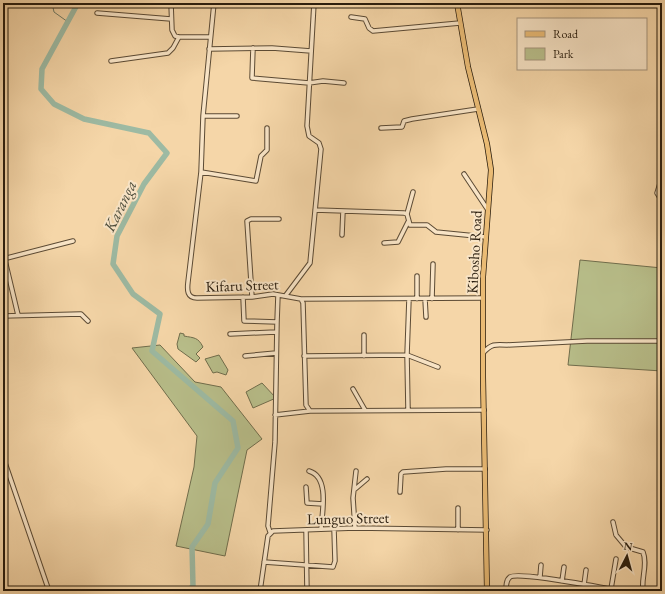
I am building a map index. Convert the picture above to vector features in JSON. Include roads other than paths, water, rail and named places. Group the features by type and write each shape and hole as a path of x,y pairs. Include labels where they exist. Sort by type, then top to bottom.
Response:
{"main road":[{"name":"Kibosho Road","path":"457,3 478,110 491,162 483,298 487,591"}],"street":[{"path":"171,3 173,34 179,37 210,37"},
{"name":"Kifaru Street","path":"214,3 203,116 201,172 188,282 189,295 194,298 278,295 286,295 301,299 483,298"},
{"path":"286,295 309,265 321,149 319,143 310,138 307,132 314,3"},
{"path":"97,13 171,20"},
{"path":"351,17 365,19 369,28 373,30 460,23"},
{"path":"111,61 168,53 173,48 179,37"},
{"path":"209,50 253,48 311,51"},
{"path":"253,48 252,78 309,83 323,81 344,84"},
{"path":"381,128 402,126 404,121 412,119 478,110"},
{"path":"203,116 238,116"},
{"path":"201,172 256,182 261,156 267,150 267,128"},
{"path":"464,174 488,210"},
{"path":"662,177 657,193 662,201"},
{"path":"384,243 398,242 408,222 407,214 413,192"},
{"path":"315,210 394,212 407,214"},
{"path":"342,235 343,211"},
{"path":"252,297 247,221 251,219 279,219"},
{"path":"408,222 411,225 427,225 436,232 486,237"},
{"path":"4,258 73,241"},
{"path":"3,252 18,315"},
{"path":"432,299 433,264"},
{"path":"417,276 418,298"},
{"path":"260,591 270,532 268,526 274,450 278,295"},
{"path":"243,297 244,321 277,322"},
{"path":"301,299 303,303 306,405 310,411"},
{"path":"408,299 408,409"},
{"path":"425,299 426,317"},
{"path":"3,316 81,314 88,321"},
{"path":"230,334 276,332"},
{"path":"364,335 364,356"},
{"path":"483,353 489,346 495,344 511,345 587,341 662,341"},
{"path":"245,356 276,353"},
{"path":"304,356 407,355 438,367"},
{"path":"353,389 365,410"},
{"path":"275,415 310,411 408,409 484,410"},
{"path":"3,457 49,591"},
{"path":"400,492 401,474 403,472 446,469 485,469"},
{"path":"309,471 314,473 322,486 323,504 321,529"},
{"path":"355,528 354,490 356,471"},
{"path":"354,490 367,479"},
{"path":"306,488 307,503 323,504"},
{"path":"458,508 458,530"},
{"path":"613,522 616,535 626,547 643,552 643,591"},
{"name":"Lunguo Street","path":"270,532 355,528 487,530"},
{"path":"264,562 333,567 335,561 334,529"},
{"path":"306,530 307,591"},
{"path":"611,589 616,559"},
{"path":"540,577 541,565"},
{"path":"562,581 564,568"},
{"path":"584,585 586,570"},
{"path":"506,591 507,581 512,576 540,577 623,591"}],"waterway":[{"path":"52,3 54,12 68,22"},
{"name":"Karanga","path":"78,3 42,69 41,89 54,104 84,119 149,133 167,153 144,184 117,236 113,264 133,294 160,314 152,351 233,421 238,448 215,483 208,524 192,547 193,586 188,591"}]}
